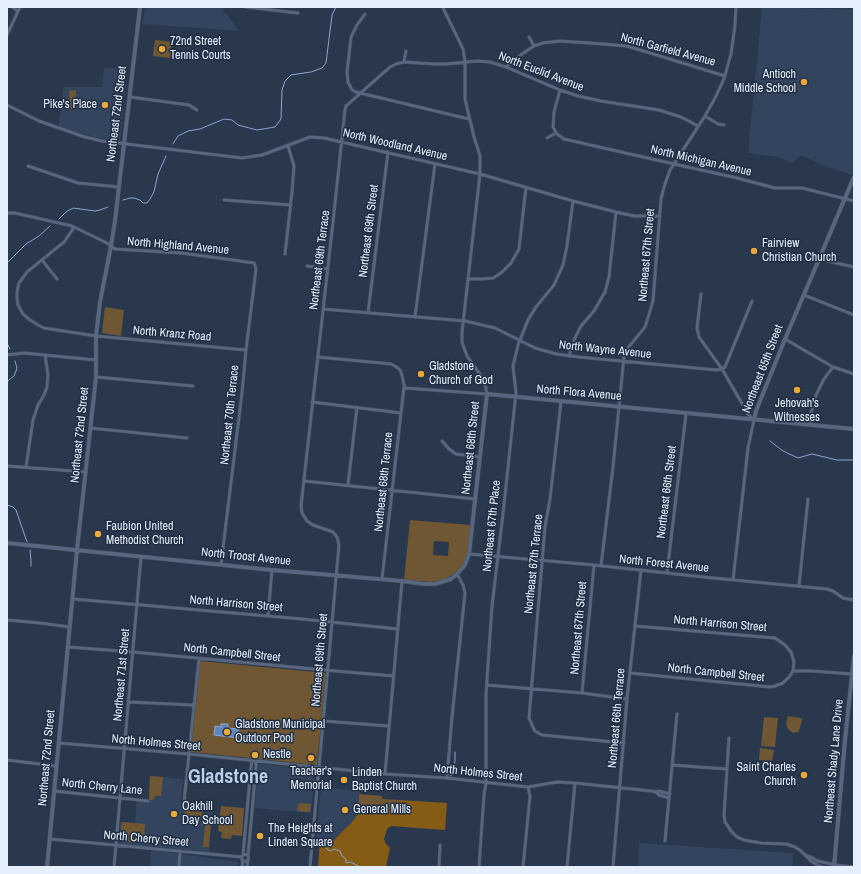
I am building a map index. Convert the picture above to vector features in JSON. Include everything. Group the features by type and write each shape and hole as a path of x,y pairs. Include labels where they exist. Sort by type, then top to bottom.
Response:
{"street":[{"path":"12,7 18,11"},
{"path":"7,35 20,7"},
{"name":"Northeast 72nd Street","path":"47,867 77,550 96,377 96,336 100,302 111,246 119,187 140,7"},
{"path":"245,7 298,13"},
{"name":"Northeast 68th Street","path":"443,7 463,49 465,61 465,98 469,119 480,156 480,174 462,321 462,342 468,356 484,380 487,394 469,554 465,565 457,574"},
{"name":"Northeast 67th Street","path":"601,566 625,352 645,327 650,311 653,296 661,199 670,170 705,116 718,93 725,76 731,54 736,7"},
{"path":"365,14 357,25 352,37 347,70 347,77 352,90 469,119"},
{"path":"529,37 534,46"},
{"name":"North Garfield Avenue","path":"506,68 534,46 543,43 560,41 620,46 637,49 725,76"},
{"path":"404,62 406,51"},
{"name":"North Euclid Avenue","path":"360,93 390,67 396,64 404,62 446,64 465,61 483,61 506,68 560,90 589,99 659,110 681,117 698,126"},
{"path":"547,138 556,133 552,127 560,90"},
{"name":"Northeast 69th Terrace","path":"307,521 302,513 301,506 346,108 348,104 360,93"},
{"path":"129,96 189,105 197,110"},
{"path":"7,105 39,121 85,137 123,144"},
{"path":"705,116 718,124 724,125"},
{"name":"North Michigan Avenue","path":"556,133 564,139 733,176 775,188 802,188 854,201"},
{"name":"North Woodland Avenue","path":"123,144 242,158 262,155 310,137 324,138 480,174 573,202 616,212 634,216 660,216"},
{"path":"285,254 294,166 288,146"},
{"name":"Northeast 69th Street","path":"368,313 388,152"},
{"path":"415,317 435,164"},
{"path":"28,166 78,183 119,187"},
{"name":"Northeast 65th Street","path":"733,580 748,448 756,411 854,177"},
{"path":"468,279 493,278 511,264 519,249 526,187"},
{"path":"224,200 291,205"},
{"name":"Northeast 67th Place","path":"479,867 486,783 487,685 492,606 516,388 513,366 520,340 528,320 536,307 554,285 565,260 573,202"},
{"path":"569,356 578,332 599,304 605,292 610,270 616,212"},
{"name":"North Highland Avenue","path":"7,213 16,213 72,226 115,249 181,253 254,263 256,267"},
{"name":"North Kranz Road","path":"72,226 73,229 64,242 24,276 16,292 18,305 23,314 34,323 44,328 96,336 246,350"},
{"path":"819,259 854,267"},
{"path":"42,260 57,279"},
{"path":"306,266 328,269"},
{"name":"Northeast 70th Terrace","path":"221,564 256,267"},
{"path":"701,294 697,328 698,335 722,369 748,414 754,420"},
{"path":"804,295 854,315"},
{"path":"722,369 725,367 752,301"},
{"name":"North Wayne Avenue","path":"323,309 475,323 494,328 549,353 717,370 722,369"},
{"path":"785,339 833,366 854,374"},
{"path":"7,355 24,353 96,360"},
{"path":"26,467 33,420 38,405 47,387 48,376 45,355"},
{"path":"318,357 391,364 400,370 404,386"},
{"path":"810,425 811,413 816,395 833,366"},
{"path":"96,377 193,386"},
{"name":"North Flora Avenue","path":"404,386 405,388 487,394 854,429"},
{"name":"Northeast 68th Terrace","path":"382,579 404,386"},
{"path":"312,402 401,413"},
{"name":"Northeast 67th Terrace","path":"561,402 550,499 545,527 529,716 532,727 535,731 542,735 624,742"},
{"path":"348,485 356,407"},
{"name":"Northeast 66th Street","path":"667,573 686,414"},
{"path":"90,428 187,438"},
{"path":"442,440 449,449 456,454 480,457"},
{"path":"7,466 86,472"},
{"path":"304,481 475,499"},
{"path":"799,586 808,499"},
{"name":"Northeast 69th Street","path":"307,521 313,525 330,530 335,534 339,545 310,867"},
{"name":"North Troost Avenue","path":"7,543 424,584 435,584 451,579 457,574"},
{"name":"North Forest Avenue","path":"469,554 543,560 827,589 843,598 854,600"},
{"name":"Northeast 71st Street","path":"114,867 141,557"},
{"name":"Northeast 67th Street","path":"582,694 594,565"},
{"path":"268,616 272,570"},
{"name":"Northeast 66th Terrace","path":"612,867 627,699 641,570"},
{"path":"447,778 465,593 464,585 457,574"},
{"path":"385,774 402,581"},
{"name":"North Harrison Street","path":"73,599 398,629"},
{"path":"7,620 70,627"},
{"name":"North Harrison Street","path":"635,626 775,638 785,644 791,652 794,662 794,671"},
{"name":"North Campbell Street","path":"68,647 394,676"},
{"name":"Northeast Shady Lane Drive","path":"834,866 853,684 852,674 854,656"},
{"path":"184,802 199,658"},
{"path":"794,671 818,671 852,674"},
{"name":"North Campbell Street","path":"630,673 770,687 783,683 794,671"},
{"path":"487,685 627,699"},
{"path":"129,702 193,705"},
{"path":"666,842 677,714"},
{"path":"323,721 389,726"},
{"path":"729,738 724,816 732,833 738,838 744,840 761,843 786,844 798,849 811,861 822,867"},
{"name":"North Holmes Street","path":"59,743 189,754 385,774 447,778 528,787 557,782 640,789 656,792 659,791 670,794"},
{"path":"7,760 57,766"},
{"path":"247,867 256,767 254,761"},
{"path":"242,867 251,766 254,761"},
{"path":"672,765 727,769"},
{"path":"567,867 575,783"},
{"path":"524,867 530,796 528,787"},
{"name":"North Cherry Lane","path":"54,791 148,801"},
{"name":"North Holmes Street","path":"656,792 669,798"},
{"name":"North Cherry Street","path":"50,839 242,858"},
{"path":"439,867 440,845"},
{"path":"179,867 180,851"},
{"path":"242,858 245,855 248,856"},
{"path":"807,856 834,866"},
{"path":"242,858 245,861 248,860"},
{"path":"829,867 854,867"}],"shaded area":[{"path":"145,7 221,7 239,31 143,24"},
{"name":"Antioch Middle School","path":"762,7 854,10 854,171 852,175 820,164 801,155 792,163 777,157 748,153"},
{"name":"72nd Street Tennis Courts","path":"155,40 172,42 170,58 153,56"},
{"path":"104,68 127,69 120,142 94,137 59,126 63,87 102,87"},
{"path":"76,90 75,109 70,109 69,91"},
{"path":"105,307 124,310 121,336 102,333"},
{"path":"410,520 471,525 467,556 463,564 455,573 446,579 430,582 404,580","holes":["434,541 449,542 448,556 433,555"]},
{"path":"200,661 326,673 317,765 191,752"},
{"path":"788,716 801,718 802,720 798,732 793,733 788,729 786,724"},
{"path":"764,717 778,718 775,747 761,746"},
{"path":"760,748 774,750 772,761 759,760"},
{"path":"260,764 315,769 311,813 254,808 258,766"},
{"name":"Oakhill Day School","path":"150,776 183,779 181,803 213,807 209,852 119,844 120,822 135,823 137,798 149,799"},
{"path":"150,776 163,777 161,796 155,796 153,800 149,800"},
{"path":"321,787 360,791 358,814 352,822 331,842 316,838"},
{"path":"359,794 382,796 382,799 400,800 394,806 381,807 374,805 358,812"},
{"path":"400,800 447,803 445,830 391,826 387,829 384,839 390,848 386,867 318,867 320,839 332,842 352,822 358,812 374,805 381,807 394,806"},
{"path":"298,804 311,804 310,812 297,811"},
{"path":"185,806 203,808 202,817 184,815"},
{"path":"221,806 244,808 242,836 232,835 231,839 221,838 222,832 218,831"},
{"path":"202,818 211,819 209,847 203,847 205,825 201,825"},
{"path":"122,822 145,824 144,841 142,843 120,841"},
{"path":"639,843 793,853 792,867 638,867"},
{"path":"151,850 238,862 237,867 150,867"}],"water":[{"name":"Gladstone Municipal Outdoor Pool","path":"221,724 228,724 228,728 239,729 238,738 214,735 215,726 221,727"}],"waterway":[{"path":"173,144 178,136 188,131 200,129 224,119 232,120 238,125 257,130 275,127 281,119 282,90 285,81 291,75 311,72 322,68 326,63 332,15 336,7"},
{"path":"123,200 134,198 143,203 147,203 154,192 158,174 166,156"},
{"path":"59,219 73,208 95,211 108,207"},
{"path":"7,263 26,244 39,236 50,226"},
{"path":"7,343 10,349"},
{"path":"7,382 14,376 16,371 17,368 15,361"},
{"path":"770,441 783,451 798,458 812,454 837,460 854,460"},
{"path":"7,505 16,510 27,542"},
{"path":"30,550 31,566"},
{"path":"451,776 455,761 455,752"},
{"path":"325,847 331,851 334,849 340,851 342,856 346,859 346,863 351,862 360,867"}],"place":[{"name":"72nd Street Tennis Courts","path":"162,49"},
{"name":"Antioch Middle School","path":"804,82"},
{"name":"Pike's Place","path":"105,105"},
{"name":"Fairview Christian Church","path":"754,251"},
{"name":"Gladstone Church of God","path":"421,374"},
{"name":"Jehovah's Witnesses","path":"797,390"},
{"name":"Faubion United Methodist Church","path":"98,534"},
{"name":"Gladstone Municipal Outdoor Pool","path":"227,732"},
{"name":"Nestle","path":"255,755"},
{"name":"Teacher's Memorial","path":"311,758"},
{"name":"Saint Charles Church","path":"804,775"},
{"name":"Linden Baptist Church","path":"344,780"},
{"name":"General Mills","path":"345,810"},
{"name":"Oakhill Day School","path":"174,814"},
{"name":"The Heights at Linden Square","path":"260,836"}],"district":[{"name":"Gladstone","path":"228,778"}]}
